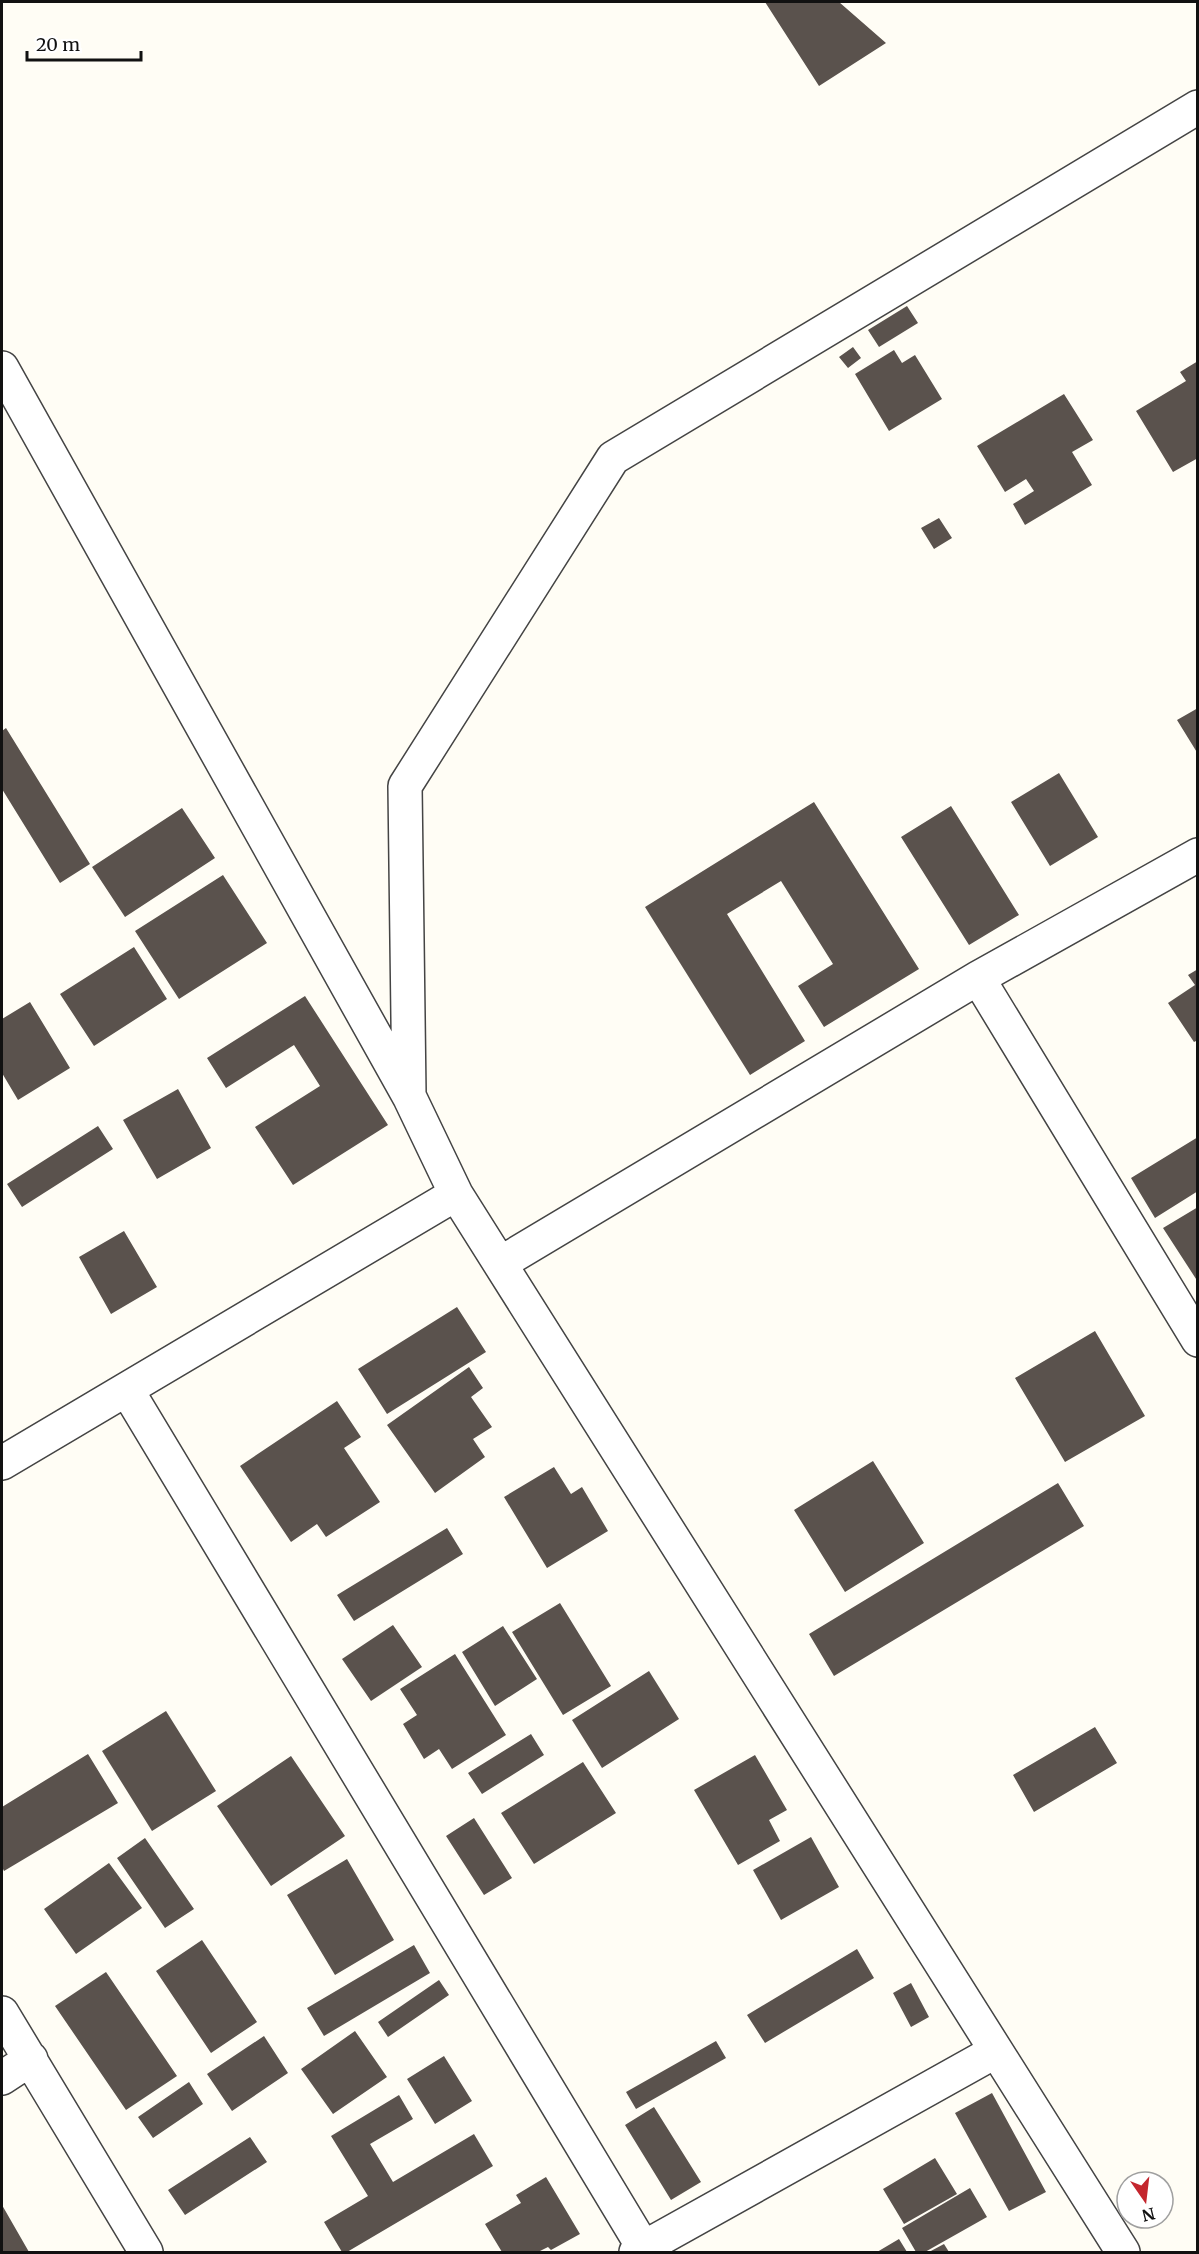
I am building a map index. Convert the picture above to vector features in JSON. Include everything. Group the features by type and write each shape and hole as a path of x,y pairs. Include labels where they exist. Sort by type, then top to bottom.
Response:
{"street":[{"path":"410,1098 405,786 613,458 1197,107"},
{"path":"2,368 410,1098 456,1194 1123,2253"},
{"path":"501,1263 978,978 1197,855"},
{"path":"978,978 1197,1340"},
{"path":"2,1463 456,1194"},
{"path":"127,1390 642,2251 996,2051"},
{"path":"2,2013 146,2253"},
{"path":"2,2078 31,2059"}],"building":[{"path":"765,2 839,2 886,43 819,86"},
{"path":"907,306 918,323 879,347 868,330"},
{"path":"853,347 861,358 848,368 839,357"},
{"path":"894,350 902,363 915,355 942,399 889,431 855,374"},
{"path":"1198,361 1198,458 1173,472 1136,411 1186,381 1180,372"},
{"path":"1064,394 1093,440 1072,452 1092,485 1025,525 1013,504 1034,491 1026,479 1005,492 977,446"},
{"path":"939,518 952,538 934,549 921,528"},
{"path":"1198,708 1198,754 1177,720"},
{"path":"6,728 90,864 60,883 2,789 2,731"},
{"path":"1059,773 1098,837 1050,866 1011,802"},
{"path":"814,802 919,969 824,1027 798,986 833,964 781,881 727,914 805,1041 750,1075 645,907"},
{"path":"951,806 1019,915 969,945 901,837"},
{"path":"182,808 215,858 125,917 92,867"},
{"path":"223,875 267,943 179,999 135,931"},
{"path":"134,947 167,999 94,1046 60,994"},
{"path":"1198,969 1198,1040 1194,1042 1168,1003 1195,985 1188,975"},
{"path":"305,996 388,1125 293,1185 255,1127 320,1086 294,1045 226,1088 207,1058"},
{"path":"30,1002 70,1068 18,1100 2,1073 2,1019"},
{"path":"178,1089 211,1148 157,1179 123,1120"},
{"path":"98,1126 113,1149 22,1207 7,1184"},
{"path":"1198,1137 1198,1191 1155,1218 1131,1178"},
{"path":"1198,1207 1198,1282 1163,1228"},
{"path":"124,1231 157,1287 111,1314 79,1257"},
{"path":"457,1307 486,1352 387,1414 358,1369"},
{"path":"1095,1331 1145,1416 1065,1462 1015,1378"},
{"path":"469,1367 483,1388 471,1397 492,1427 473,1439 485,1457 435,1493 387,1425"},
{"path":"337,1401 361,1437 344,1448 380,1502 326,1537 317,1524 291,1542 240,1466"},
{"path":"873,1461 924,1543 845,1592 794,1510"},
{"path":"554,1467 571,1494 582,1487 608,1531 547,1568 504,1497"},
{"path":"1058,1483 1084,1526 834,1676 809,1634"},
{"path":"447,1528 463,1554 354,1621 337,1595"},
{"path":"560,1603 611,1686 563,1715 512,1632"},
{"path":"393,1625 422,1667 371,1701 342,1659"},
{"path":"503,1626 537,1679 495,1706 462,1652"},
{"path":"455,1654 506,1735 452,1769 439,1749 424,1759 403,1724 417,1715 400,1689"},
{"path":"649,1671 679,1719 602,1768 572,1720"},
{"path":"166,1711 216,1791 152,1831 102,1751"},
{"path":"1095,1727 1117,1763 1034,1812 1013,1775"},
{"path":"531,1734 544,1755 482,1794 468,1773"},
{"path":"88,1754 118,1803 4,1871 2,1867 2,1807"},
{"path":"755,1755 787,1810 769,1820 780,1841 738,1865 694,1790"},
{"path":"291,1756 345,1836 271,1886 217,1806"},
{"path":"583,1762 616,1813 534,1864 501,1813"},
{"path":"474,1818 512,1878 484,1895 446,1836"},
{"path":"811,1837 839,1887 781,1920 753,1870"},
{"path":"145,1838 194,1909 165,1928 117,1858"},
{"path":"347,1859 394,1940 335,1975 287,1895"},
{"path":"109,1863 142,1908 76,1954 44,1909"},
{"path":"202,1940 257,2022 211,2053 156,1971"},
{"path":"414,1945 430,1973 324,2036 307,2008"},
{"path":"857,1949 874,1978 765,2043 747,2015"},
{"path":"106,1972 177,2076 126,2110 55,2006"},
{"path":"439,1980 449,1995 388,2037 378,2022"},
{"path":"911,1983 929,2017 911,2027 893,1993"},
{"path":"355,2031 387,2077 333,2114 301,2069"},
{"path":"264,2036 288,2073 232,2111 207,2074"},
{"path":"716,2041 726,2058 636,2109 626,2092"},
{"path":"444,2056 472,2101 435,2124 407,2079"},
{"path":"189,2082 203,2104 153,2138 138,2117"},
{"path":"992,2093 1046,2192 1009,2211 955,2113"},
{"path":"399,2095 413,2119 370,2144 393,2182 474,2134 493,2166 347,2252 342,2252 324,2222 368,2196 331,2136"},
{"path":"654,2107 701,2182 671,2200 625,2125"},
{"path":"250,2137 267,2162 185,2215 168,2190"},
{"path":"935,2158 957,2194 904,2224 883,2189"},
{"path":"546,2177 580,2234 551,2250 548,2247 538,2252 502,2252 485,2224 521,2203 516,2195"},
{"path":"970,2188 987,2217 925,2252 916,2252 902,2228"},
{"path":"2,2205 29,2252 2,2252"},
{"path":"899,2239 907,2252 877,2252"},
{"path":"944,2244 949,2252 929,2252"}]}
